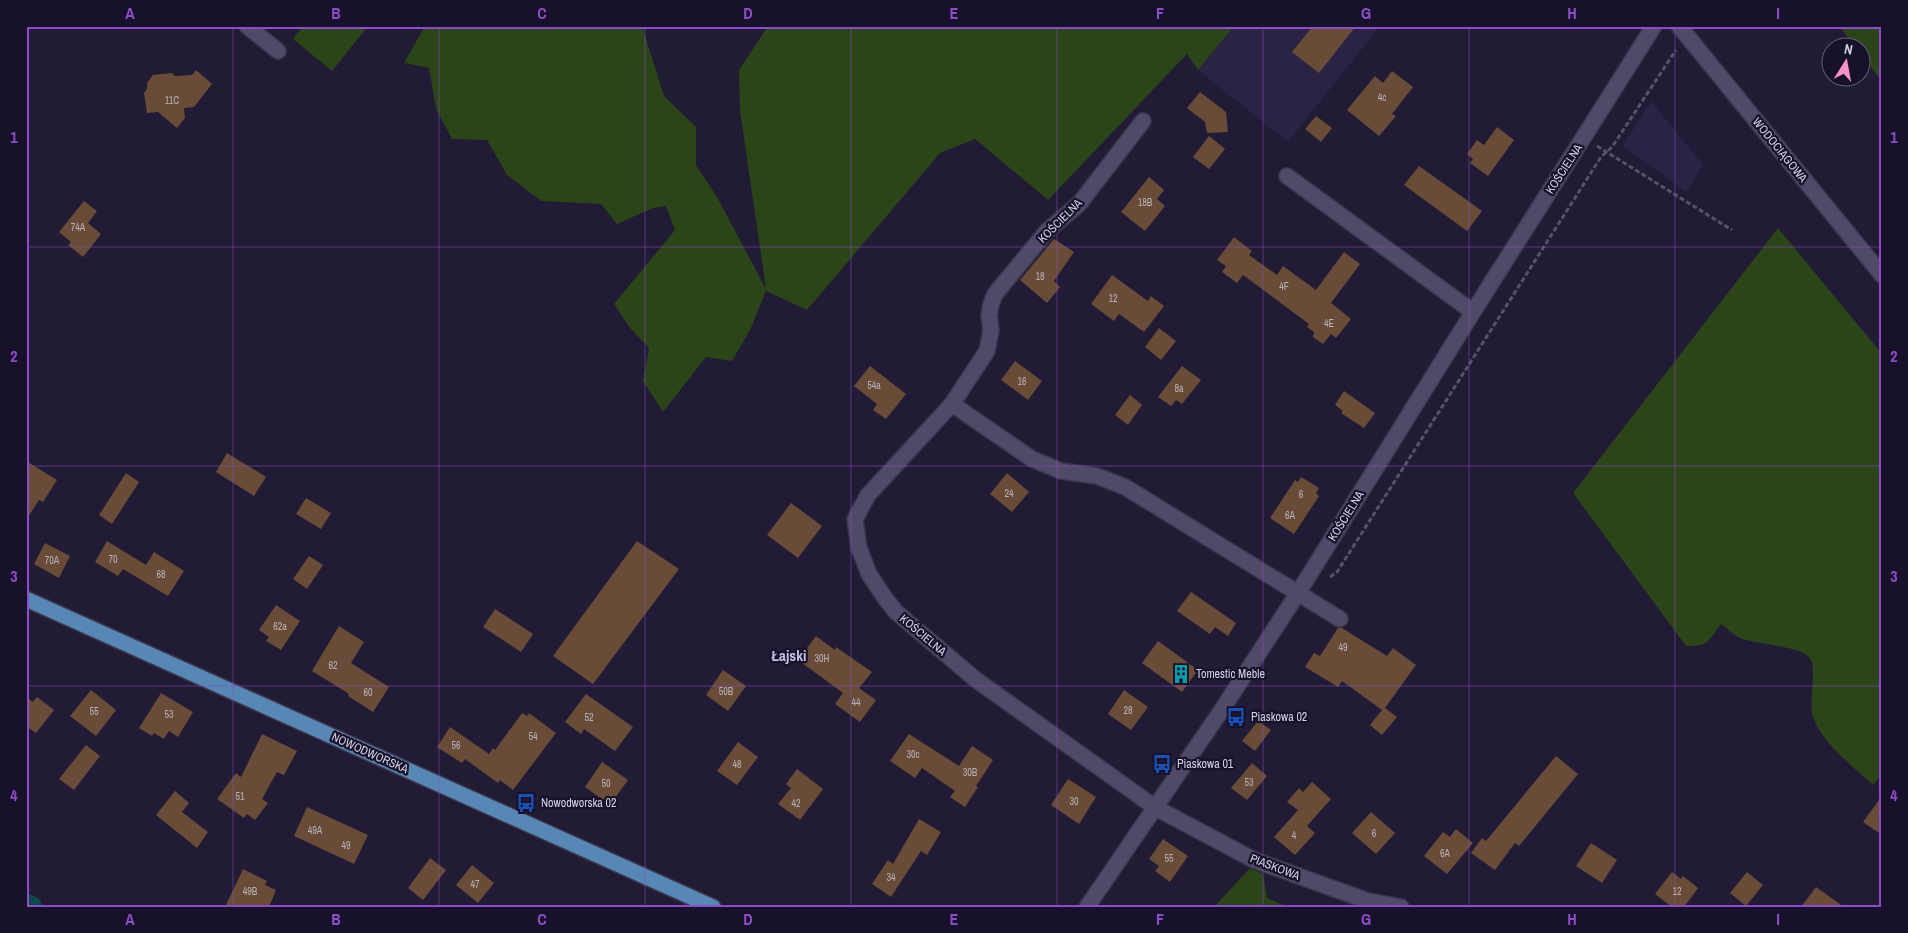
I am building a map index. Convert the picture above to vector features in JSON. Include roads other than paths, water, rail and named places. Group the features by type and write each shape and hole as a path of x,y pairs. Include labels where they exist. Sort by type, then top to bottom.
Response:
{"main road":[{"name":"NOWODWORSKA","path":"26,599 713,907"}],"street":[{"path":"248,26 278,51"},
{"name":"KOŚCIELNA","path":"1087,907 1156,808 1298,593 1654,26"},
{"name":"WODOCIĄGOWA","path":"1682,31 1882,275"},
{"name":"KOŚCIELNA","path":"1143,121 1079,204 1047,231 995,294 990,304 991,330 987,351 952,404 868,496 855,519 859,548 869,574 896,612 975,678 1156,808"},
{"path":"1287,176 1473,312"},
{"path":"952,404 1032,459 1060,471 1097,476 1125,487 1340,619"},
{"name":"PIASKOWA","path":"1156,808 1254,860 1368,901 1401,907"}],"waterway":[{"path":"26,904 32,907"}],"place":[{"name":"Tomestic Meble","path":"1181,674"},
{"name":"Piaskowa 02","path":"1236,717"},
{"name":"Piaskowa 01","path":"1162,764"},
{"name":"Nowodworska 02","path":"526,803"}],"district":[{"name":"Łajski","path":"789,656"}]}
